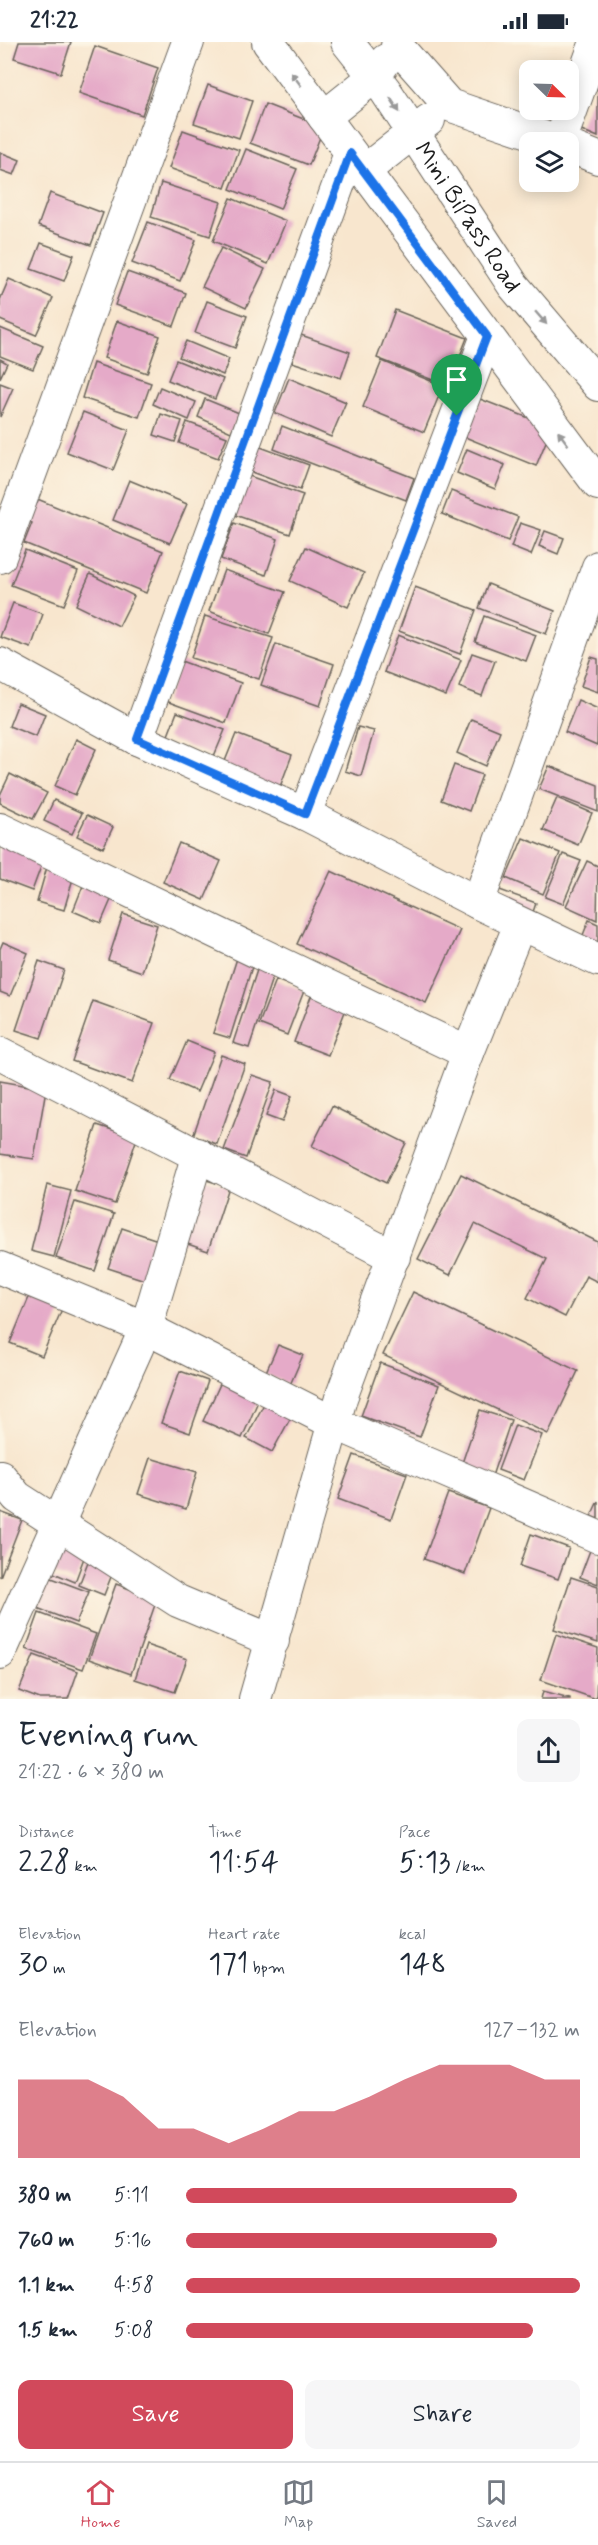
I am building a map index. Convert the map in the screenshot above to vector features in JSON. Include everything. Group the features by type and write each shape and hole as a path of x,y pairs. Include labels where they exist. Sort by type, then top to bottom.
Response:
{"street":[{"path":"0,557 188,42"},
{"path":"268,42 598,484"},
{"name":"Mini BiPass Road","path":"347,42 412,132 513,285 598,385"},
{"path":"563,132 596,42"},
{"path":"324,117 374,77 398,44 449,105 529,132"},
{"path":"137,739 357,162 412,132 449,105"},
{"path":"579,150 598,158"},
{"path":"305,814 487,336"},
{"path":"478,903 598,567"},
{"path":"0,664 137,739 305,814 520,924 598,960"},
{"path":"0,829 468,1053"},
{"path":"255,1699 334,1423 468,1053 520,924"},
{"path":"0,1053 394,1257"},
{"path":"0,1653 146,1328 198,1154"},
{"path":"0,1268 146,1328 334,1423 598,1537"},
{"path":"0,1476 17,1497 178,1601 273,1641"}],"building":[{"path":"19,42 71,42 61,73 14,58"},
{"path":"95,46 158,68 142,115 79,93"},
{"path":"598,84 598,137 579,129"},
{"path":"208,85 252,101 239,138 194,123"},
{"path":"265,104 324,127 309,165 250,143"},
{"path":"183,130 239,150 225,188 169,168"},
{"path":"246,149 297,169 280,209 230,189"},
{"path":"0,152 20,160 14,175 0,170"},
{"path":"161,183 221,202 210,236 151,217"},
{"path":"50,193 103,213 91,245 38,226"},
{"path":"231,198 286,221 268,264 213,241"},
{"path":"148,222 196,240 180,281 132,263"},
{"path":"41,243 74,255 64,281 31,269"},
{"path":"221,248 265,269 246,308 202,287"},
{"path":"127,272 186,293 174,326 115,305"},
{"path":"9,279 53,298 36,335 0,320 0,300"},
{"path":"207,301 247,316 235,348 195,333"},
{"path":"395,310 467,338 448,386 377,358"},
{"path":"117,321 160,336 147,373 104,358"},
{"path":"0,328 43,346 33,369 0,356"},
{"path":"301,335 350,352 341,378 292,362"},
{"path":"186,341 229,359 223,375 179,357"},
{"path":"0,359 7,363 0,378"},
{"path":"176,360 223,379 215,399 168,380"},
{"path":"382,361 443,386 424,432 363,407"},
{"path":"93,363 151,383 139,417 82,398"},
{"path":"289,378 346,402 331,437 275,413"},
{"path":"0,383 13,388 0,417"},
{"path":"160,387 196,402 189,420 153,404"},
{"path":"205,399 239,413 231,432 198,417"},
{"path":"480,399 552,427 536,466 465,437"},
{"path":"83,412 129,430 113,470 67,452"},
{"path":"161,414 182,421 175,442 154,435"},
{"path":"187,422 227,437 218,458 179,443"},
{"path":"282,426 414,478 406,500 274,449"},
{"path":"255,445 309,465 300,490 246,470"},
{"path":"467,449 505,465 495,489 457,473"},
{"path":"249,476 303,495 290,534 235,515"},
{"path":"129,480 187,504 170,543 113,520"},
{"path":"451,491 518,517 508,541 442,514"},
{"path":"35,498 163,551 146,593 24,543 32,523 26,521"},
{"path":"234,523 278,539 266,575 221,559"},
{"path":"520,523 541,530 531,555 511,547"},
{"path":"545,531 564,538 558,554 539,546"},
{"path":"306,547 364,573 348,607 290,581"},
{"path":"25,550 78,571 64,605 11,585"},
{"path":"224,570 285,592 269,634 209,611"},
{"path":"90,574 134,596 119,626 76,605"},
{"path":"488,584 555,611 546,634 479,608"},
{"path":"415,587 476,610 460,654 399,631"},
{"path":"13,603 43,614 31,648 0,637"},
{"path":"205,616 273,638 259,679 191,658"},
{"path":"484,616 536,635 526,661 475,642"},
{"path":"398,635 461,660 446,696 384,672"},
{"path":"276,644 334,664 320,706 261,685"},
{"path":"472,653 495,661 482,696 459,687"},
{"path":"591,657 598,659 598,692 581,686"},
{"path":"181,661 241,683 226,723 166,701"},
{"path":"578,700 598,709 597,746 565,732"},
{"path":"18,703 45,714 36,737 9,726"},
{"path":"177,712 225,730 214,756 167,738"},
{"path":"471,719 500,731 486,766 457,753"},
{"path":"358,727 374,731 361,776 345,771"},
{"path":"236,734 292,755 278,792 221,771"},
{"path":"76,739 96,749 75,795 55,786"},
{"path":"454,765 482,775 469,811 441,800"},
{"path":"549,766 598,785 598,812 539,789"},
{"path":"10,774 47,793 33,819 0,803 0,795"},
{"path":"557,798 592,813 578,845 543,830"},
{"path":"54,800 82,813 72,834 44,821"},
{"path":"87,815 113,827 103,848 77,836"},
{"path":"0,836 46,853 32,891 0,879"},
{"path":"523,838 560,853 543,894 506,878"},
{"path":"179,843 221,861 204,900 163,882"},
{"path":"563,854 581,861 563,904 545,897"},
{"path":"49,860 76,868 64,910 37,902"},
{"path":"587,861 598,866 597,920 566,906"},
{"path":"331,871 460,930 426,1003 297,944"},
{"path":"88,873 117,886 101,923 73,911"},
{"path":"497,889 536,903 530,921 491,907"},
{"path":"123,914 157,925 142,972 108,960"},
{"path":"589,920 598,924 598,953 579,945"},
{"path":"3,942 28,953 10,996 0,992 0,949"},
{"path":"239,952 255,957 230,1038 213,1033"},
{"path":"261,958 277,963 249,1048 233,1043"},
{"path":"39,961 64,970 41,1038 16,1030"},
{"path":"276,980 304,991 287,1035 259,1024"},
{"path":"313,991 348,1004 328,1055 294,1042"},
{"path":"93,1001 154,1023 132,1083 72,1061"},
{"path":"187,1041 214,1052 197,1092 170,1080"},
{"path":"221,1055 245,1064 217,1144 193,1136"},
{"path":"252,1075 273,1082 246,1158 224,1150"},
{"path":"0,1081 46,1089 34,1159 0,1154"},
{"path":"276,1090 292,1096 282,1122 266,1116"},
{"path":"332,1106 406,1143 386,1183 312,1146"},
{"path":"97,1125 137,1138 115,1204 75,1191"},
{"path":"461,1174 598,1242 598,1282 586,1276 565,1317 527,1298 547,1259 475,1224 450,1275 418,1259"},
{"path":"200,1178 229,1187 208,1251 179,1241"},
{"path":"47,1185 71,1191 54,1257 31,1251"},
{"path":"75,1202 114,1214 95,1271 56,1258"},
{"path":"122,1228 158,1240 145,1280 108,1268"},
{"path":"413,1292 578,1371 548,1434 383,1355"},
{"path":"30,1295 62,1309 42,1356 10,1343"},
{"path":"278,1345 303,1355 290,1385 265,1374"},
{"path":"380,1363 439,1385 420,1437 361,1416"},
{"path":"180,1371 208,1381 190,1433 161,1423"},
{"path":"221,1382 259,1399 242,1438 203,1421"},
{"path":"265,1402 291,1417 272,1452 246,1438"},
{"path":"480,1410 511,1420 491,1479 460,1469"},
{"path":"515,1425 542,1435 524,1480 498,1470"},
{"path":"354,1455 407,1474 391,1519 338,1499"},
{"path":"150,1458 197,1472 186,1509 138,1494"},
{"path":"448,1493 489,1508 465,1574 424,1559"},
{"path":"598,1501 598,1519 591,1516"},
{"path":"0,1512 22,1520 0,1577"},
{"path":"598,1529 598,1584 580,1577"},
{"path":"531,1534 569,1548 558,1579 520,1566"},
{"path":"62,1537 88,1547 75,1582 49,1571"},
{"path":"91,1554 116,1564 104,1595 79,1585"},
{"path":"49,1577 89,1592 76,1623 37,1608"},
{"path":"571,1577 598,1586 598,1643 554,1629"},
{"path":"116,1584 157,1599 131,1674 89,1659"},
{"path":"39,1613 96,1634 83,1669 26,1649"},
{"path":"556,1634 598,1648 596,1699 541,1680"},
{"path":"146,1645 187,1659 175,1692 135,1679"},
{"path":"34,1655 78,1671 68,1699 40,1699 19,1691"},
{"path":"543,1691 570,1698 570,1699 541,1699"}],"route":[{"path":"350,153 487,336 457,416 305,814 137,739 350,153"}]}
